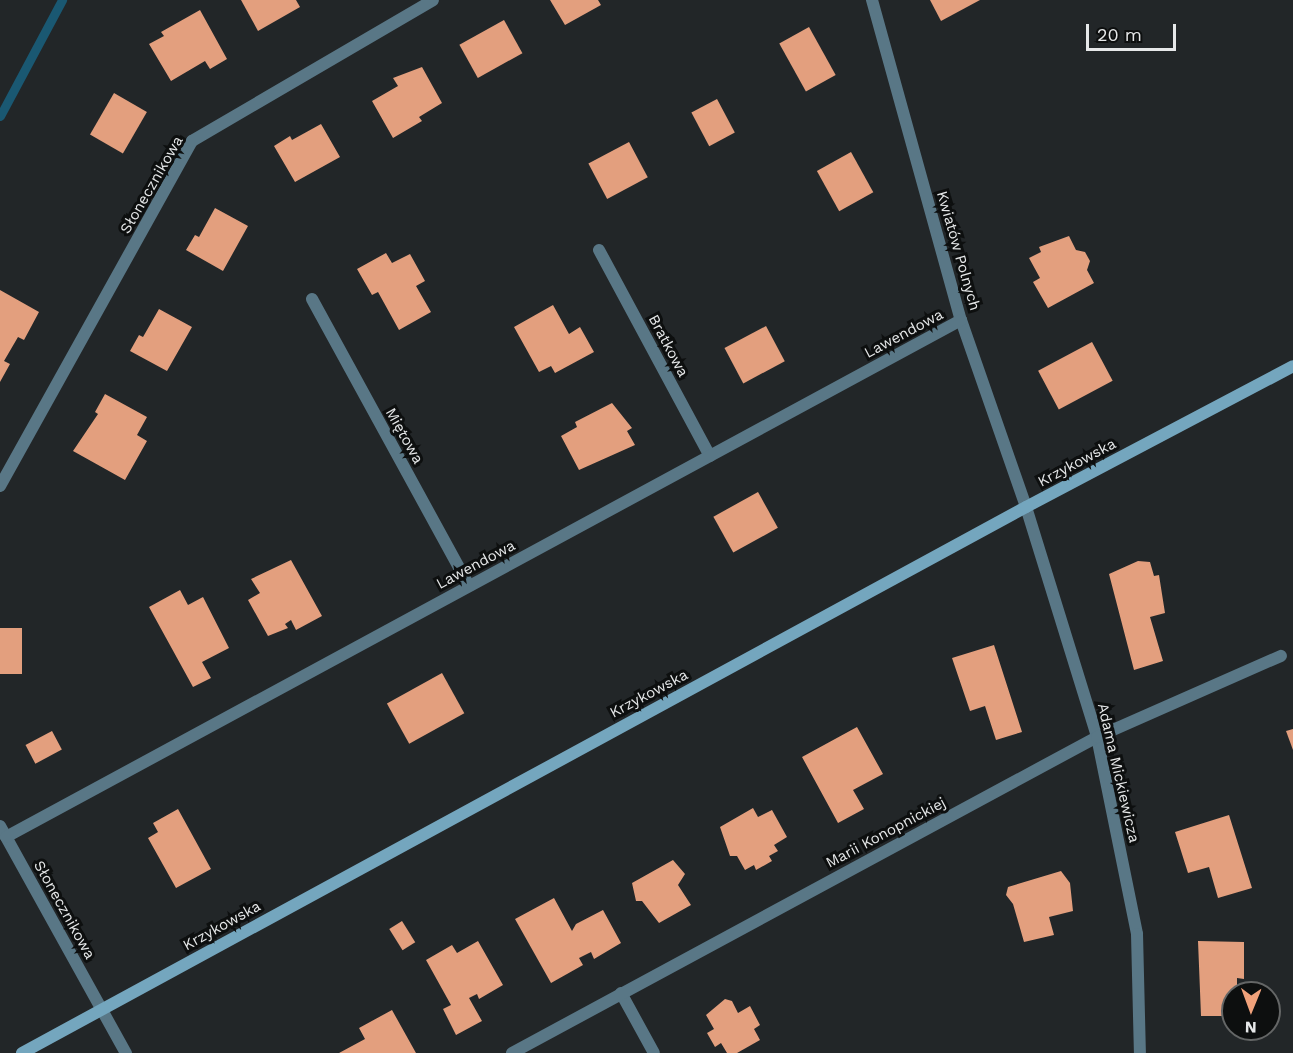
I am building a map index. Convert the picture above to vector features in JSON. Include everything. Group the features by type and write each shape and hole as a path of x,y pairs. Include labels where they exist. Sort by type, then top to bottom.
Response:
{"street":[{"name":"Słonecznikowa","path":"0,486 192,141 433,0"},
{"name":"Kwiatów Polnych","path":"872,0 961,320 1026,507"},
{"name":"Bratkowa","path":"599,250 710,456"},
{"name":"Miętowa","path":"312,299 469,586"},
{"name":"Lawendowa","path":"3,832 469,586 961,320"},
{"name":"Krzykowska","path":"22,1053 1026,507 1293,366"},
{"name":"Adama Mickiewicza","path":"1026,507 1097,737 1137,934 1140,1053"},
{"name":"Marii Konopnickiej","path":"512,1053 1097,737 1281,656"},
{"name":"Słonecznikowa","path":"3,832 126,1053"},
{"path":"621,993 654,1053"}],"building":[{"path":"241,0 296,0 300,7 258,31"},
{"path":"550,0 598,0 601,5 565,25"},
{"path":"930,0 980,0 941,21"},
{"path":"200,10 227,59 210,69 205,61 171,81 149,44 164,36 161,32"},
{"path":"504,20 522,53 478,78 459,45"},
{"path":"809,27 836,75 806,92 779,43"},
{"path":"422,67 442,103 419,117 422,121 393,138 372,101 398,86 393,78"},
{"path":"114,93 147,112 123,154 90,135"},
{"path":"717,99 735,133 709,146 691,113"},
{"path":"321,124 340,157 295,182 274,146 290,136 292,140"},
{"path":"629,142 648,177 607,199 588,164"},
{"path":"851,152 873,192 839,211 817,171"},
{"path":"215,208 248,226 223,271 186,250 195,235 199,237"},
{"path":"1069,236 1076,250 1085,252 1090,261 1087,270 1094,283 1048,308 1033,282 1040,278 1029,258 1041,252 1039,247"},
{"path":"386,253 392,263 410,254 425,281 416,286 431,312 399,330 378,292 372,295 357,269"},
{"path":"0,290 39,312 24,340 18,337 4,361 10,364 0,382"},
{"path":"553,305 569,334 580,327 594,352 555,373 551,366 539,372 514,327"},
{"path":"159,309 192,327 167,371 130,351 139,335 143,337"},
{"path":"766,326 785,361 743,383 725,348"},
{"path":"1092,342 1113,381 1059,409 1038,371"},
{"path":"105,394 147,417 137,435 147,441 125,480 73,451 98,414 95,412"},
{"path":"612,403 632,428 627,431 635,445 579,470 561,436 577,427 575,422"},
{"path":"758,492 778,528 733,553 713,517"},
{"path":"291,560 322,616 296,630 291,620 285,624 288,628 268,636 248,600 260,593 251,579"},
{"path":"1138,561 1150,562 1154,576 1159,575 1165,613 1150,617 1163,661 1134,670 1109,574"},
{"path":"180,590 188,605 203,597 229,648 202,662 211,678 193,687 149,607"},
{"path":"0,628 22,628 22,674 0,674"},
{"path":"994,645 1022,732 996,740 985,706 970,711 952,658"},
{"path":"442,673 464,713 409,744 387,704"},
{"path":"857,727 883,774 853,790 864,809 838,823 802,757"},
{"path":"1293,729 1293,750 1286,731"},
{"path":"52,731 62,750 35,764 26,745"},
{"path":"753,808 758,817 772,810 787,837 774,845 778,851 769,856 772,861 756,870 754,865 745,870 737,856 730,856 720,827"},
{"path":"178,809 211,869 176,888 148,838 158,832 153,823"},
{"path":"1229,815 1252,888 1218,898 1209,867 1188,873 1175,832"},
{"path":"673,860 685,874 678,885 691,905 659,923 642,901 636,901 632,883"},
{"path":"1061,871 1070,883 1073,911 1049,917 1054,935 1024,942 1013,904 1006,895 1008,887"},
{"path":"554,898 572,931 576,924 603,910 621,943 594,959 591,952 579,958 583,965 551,983 515,919"},
{"path":"402,921 415,942 403,950 389,929"},
{"path":"478,941 503,985 479,999 477,994 469,998 482,1021 456,1035 443,1009 451,1005 426,960 452,945 457,953"},
{"path":"1198,941 1244,942 1244,979 1221,981 1221,1016 1201,1016"},
{"path":"725,999 732,1001 738,1013 750,1006 760,1025 754,1029 760,1040 737,1053 727,1053 721,1043 715,1047 707,1033 714,1029 706,1015"},
{"path":"392,1010 416,1053 339,1053 365,1039 359,1028"}],"waterway":[{"path":"0,116 62,0"}]}
